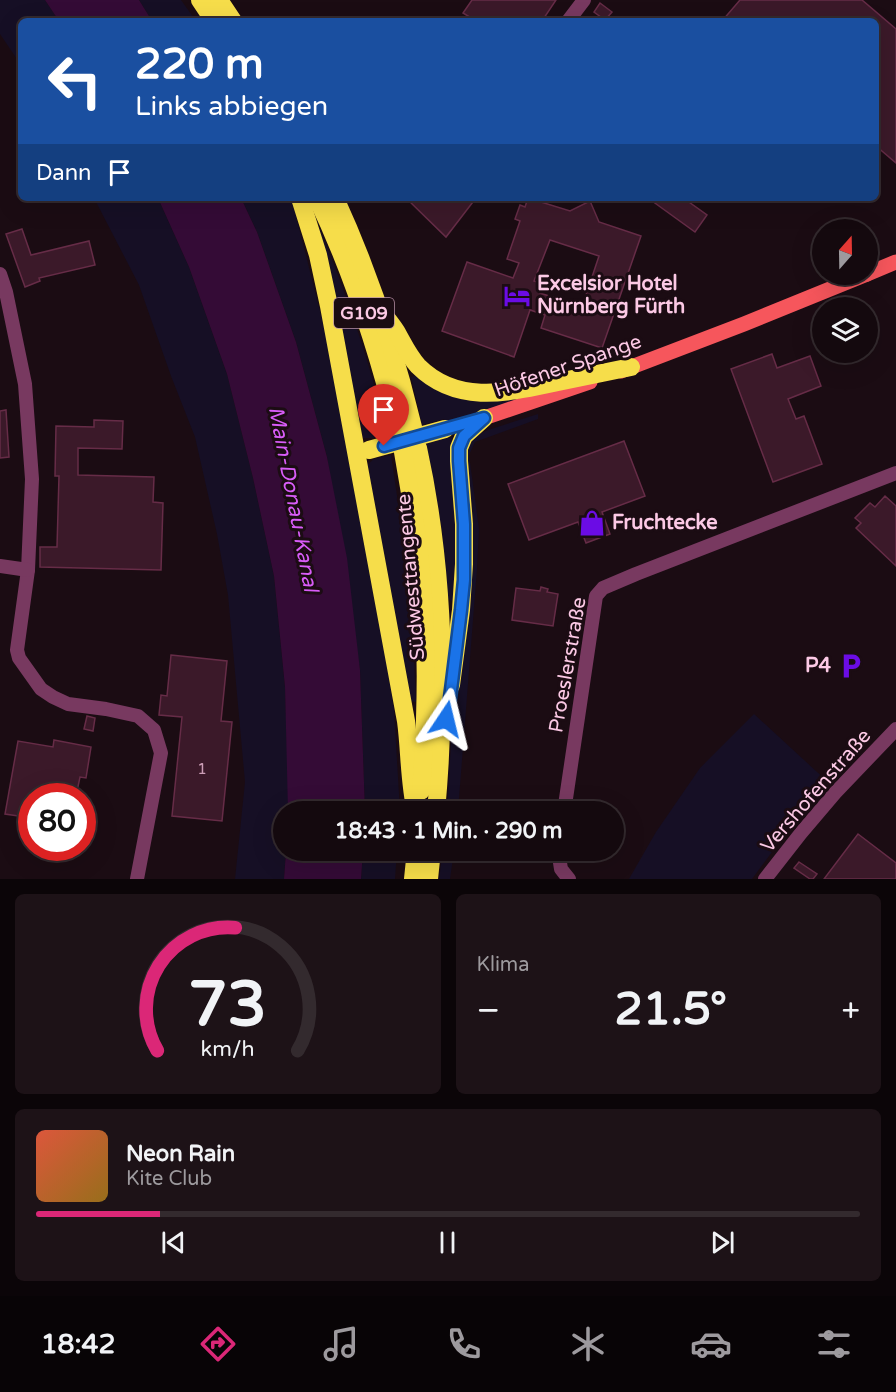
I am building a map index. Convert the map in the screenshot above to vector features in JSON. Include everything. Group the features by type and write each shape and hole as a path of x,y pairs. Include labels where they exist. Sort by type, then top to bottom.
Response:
{"highway":[{"path":"200,0 212,18"},
{"path":"219,0 231,18"},
{"path":"301,201 318,255 362,451 406,721 415,801"},
{"name":"G109","path":"318,201 346,264 386,383 406,429 397,363 380,309 336,201"},
{"path":"380,309 419,366 436,380 459,390 478,393 507,392 631,367"},
{"path":"362,451 484,418"},
{"path":"441,739 450,698 462,597 465,547 459,448 464,436 484,418"},
{"name":"Südwesttangente","path":"419,801 425,726 426,662 410,450 431,525 437,579 442,661 441,739 437,801"},
{"path":"413,879 415,861"},
{"path":"429,879 431,861"}],"main road":[{"name":"Höfener Spange","path":"878,269 896,262"},
{"name":"Höfener Spange","path":"484,418 631,367 764,317 841,285"}],"street":[{"path":"570,18 584,0"},
{"path":"0,274 6,292 25,384 32,479 28,570 17,650 19,658 40,689 53,698 68,704 138,716 154,730 161,753 137,879"},
{"name":"Proeslerstraße","path":"566,801 596,596 603,588 896,473"},
{"path":"0,566 28,570"},
{"name":"Vershofenstraße","path":"765,879 835,794 896,729"},
{"path":"560,861 561,869 569,879"}],"shaded area":[{"path":"0,0 45,0 57,18 18,18 18,61 0,34"},
{"path":"139,0 181,0 194,18 150,18"},
{"path":"96,201 159,201 189,267 227,374 274,576 285,687 289,801 273,801 273,861 285,861 284,879 235,879 245,782 228,595 195,437 139,285"},
{"path":"242,201 291,201 295,212 325,331 377,597 394,710 399,801 365,801 360,670 327,457 296,342 257,232"},
{"path":"319,227 357,329 387,434 374,438 363,438 314,230"},
{"path":"419,374 535,395 446,422 444,419 422,425 411,377"},
{"path":"538,414 538,419 475,442 469,455 479,529 477,569 459,801 448,801 463,454 474,436"},
{"path":"452,437 460,518 453,602 447,598 442,533 426,443"},
{"path":"391,455 411,590 416,702 408,701 367,465 374,459"},
{"path":"754,714 829,783 786,833 752,879 629,879 656,832 700,768"},
{"path":"362,861 396,861 395,879 361,879"},
{"path":"441,861 453,861 450,879 439,879"}],"water":[{"path":"45,0 139,0 150,18 57,18"},
{"name":"Main-Donau-Kanal","path":"159,201 242,201 257,232 296,342 327,457 347,558 360,670 365,801 288,801 285,687 274,576 227,374 189,267"},
{"path":"285,861 362,861 361,879 284,879"}],"building":[{"path":"472,0 556,0 544,18 471,18 463,13"},
{"path":"740,0 862,0 896,29 896,163 879,149 879,18 725,18"},
{"path":"600,3 612,12 607,18 602,18 594,12"},
{"path":"409,201 474,201 446,237"},
{"path":"527,201 538,201 570,211 590,201 599,222 641,236 602,348 541,328 545,315 530,310 514,357 442,331 467,262 513,278 519,263 507,259 520,221 515,219 520,205 525,207","holes":["550,240 599,256 582,307 540,293 543,284 534,281"]},
{"path":"652,201 690,201 707,215 695,232"},
{"path":"22,229 31,255 89,241 95,265 39,278 40,281 25,287 6,234"},
{"path":"772,354 777,368 810,356 821,386 788,399 796,419 804,416 822,464 773,482 731,369"},
{"path":"6,410 9,457 0,458 0,411"},
{"path":"94,420 123,421 122,449 78,448 78,475 154,477 153,502 163,503 161,570 40,567 40,547 57,547 59,476 55,476 56,426 94,427"},
{"path":"624,441 645,496 602,512 610,534 586,543 578,522 529,540 508,484"},
{"path":"885,496 896,506 896,566 856,528 861,523 855,518 870,503 875,507"},
{"path":"541,587 548,589 547,592 558,594 553,626 512,620 516,588 540,591"},
{"path":"171,655 227,661 221,721 232,722 222,821 172,816 182,717 159,715 161,695 167,696"},
{"path":"87,716 95,718 93,731 84,729"},
{"path":"54,740 91,747 86,778 80,777 79,783 18,783 18,816 5,814 18,741 53,747"},
{"path":"858,834 896,863 896,879 824,879"},
{"path":"799,862 817,874 813,879 794,868"}],"place":[{"name":"Excelsior Hotel Nürnberg Fürth","path":"517,296"},
{"name":"Fruchtecke","path":"592,523"},
{"name":"P4","path":"851,666"}],"route":[{"path":"384,446 484,418 464,436 459,448 465,547 464,580 446,719"}]}
